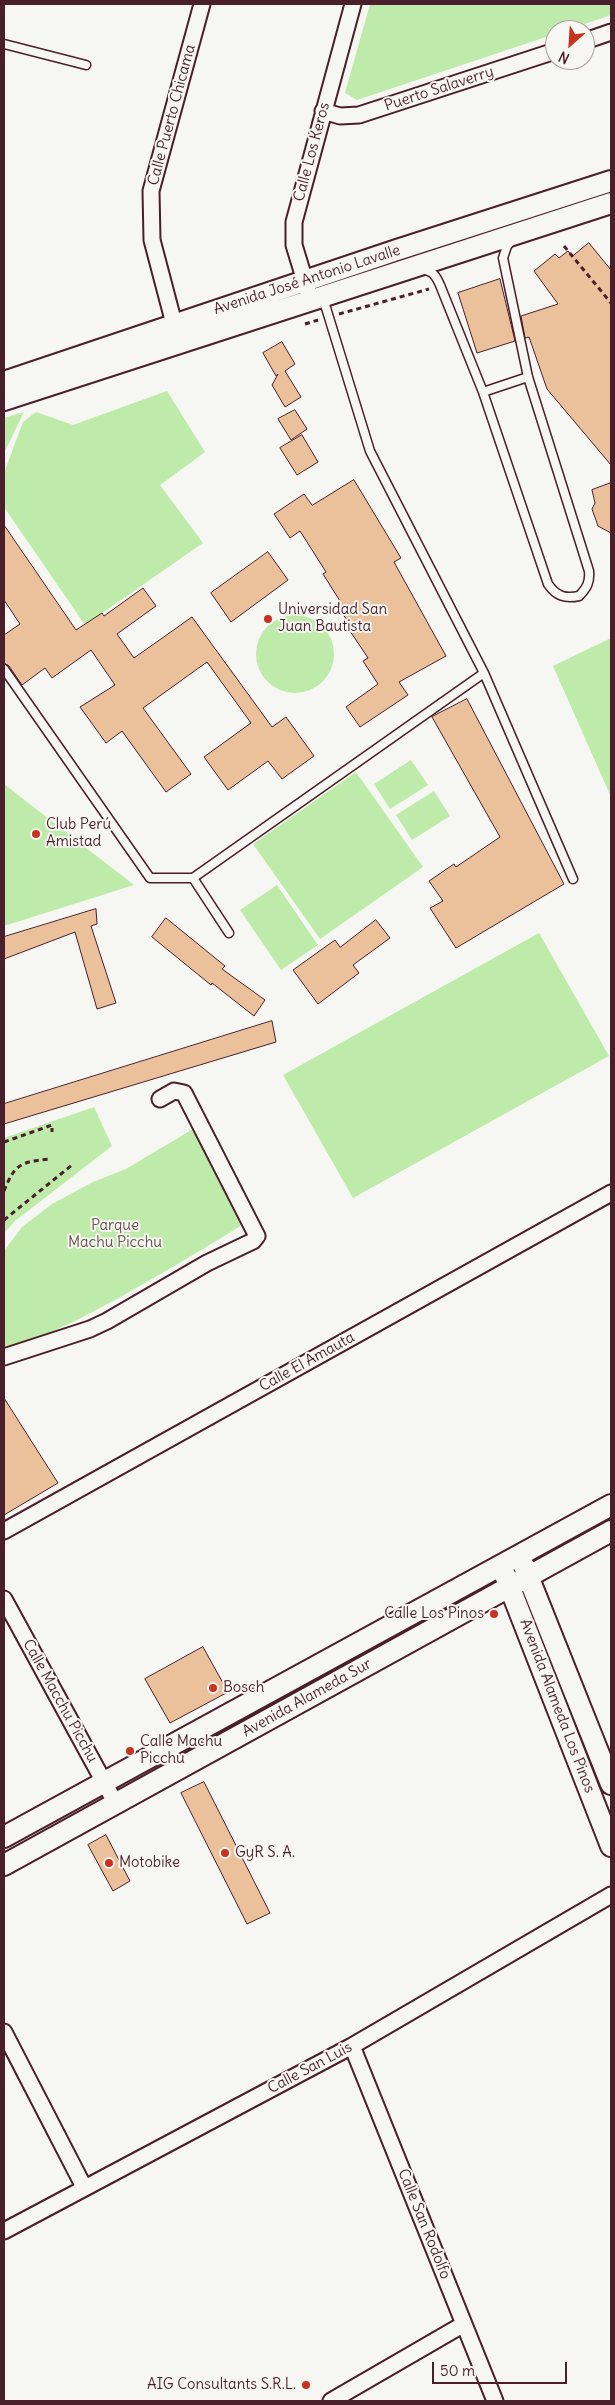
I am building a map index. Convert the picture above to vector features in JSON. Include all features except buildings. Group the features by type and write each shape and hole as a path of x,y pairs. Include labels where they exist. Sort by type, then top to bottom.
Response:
{"main road":[{"name":"Avenida José Antonio Lavalle","path":"4,400 176,334 304,281 611,181"},
{"name":"Avenida José Antonio Lavalle","path":"4,382 176,334 317,298 611,203"},
{"name":"Avenida Alameda Sur","path":"4,1837 611,1505"},
{"name":"Avenida Alameda Sur","path":"4,1865 611,1532"},
{"name":"Avenida Alameda Los Pinos","path":"519,1556 611,1784"},
{"name":"Avenida Alameda Los Pinos","path":"501,1566 611,1846"}],"street":[{"name":"Calle Puerto Chicama","path":"176,334 152,240 151,191 202,4"},
{"name":"Calle Los Keros","path":"317,298 304,281 294,245 294,222 353,4"},
{"path":"595,38 611,32"},
{"name":"Puerto Salaverry","path":"323,111 340,116 359,115 545,53"},
{"path":"4,1357 90,1329 107,1321 258,1236 184,1093 174,1091 160,1099"},
{"name":"Calle El Amauta","path":"4,1531 611,1193"},
{"name":"Calle Macchu Picchu","path":"4,1599 116,1804"},
{"name":"Calle San Luis","path":"4,2232 84,2187 352,2046 611,1895"},
{"path":"4,2032 84,2187"},
{"name":"Calle San Rodolfo","path":"352,2046 495,2401"},
{"path":"331,2401 464,2324"}],"lane":[{"path":"4,44 86,65"},
{"path":"412,267 430,270 436,276 482,392 548,584 553,592 561,597 579,596 586,589 590,580 589,571 528,377 503,258 507,246 518,233"},
{"path":"317,298 370,451 484,673 573,879"},
{"path":"482,392 528,377"},
{"path":"4,669 150,878 193,878 484,673"},
{"path":"193,878 229,933"}],"path":[{"path":"564,246 611,304"},
{"path":"4,1142 52,1125 52,1132"},
{"path":"4,1191 11,1172 18,1165 27,1161 49,1160"},
{"path":"4,1220 72,1165"}],"green space":[{"path":"370,4 611,4 611,15 595,20 545,20 545,37 357,100 345,93"},
{"path":"167,391 205,452 160,485 203,543 85,625 4,507 4,473 23,422 36,412 73,425"},
{"path":"24,412 4,453 4,418"},
{"path":"295,615 310,618 322,627 331,639 334,654 331,669 322,681 310,690 295,693 280,690 268,681 259,669 256,654 259,639 268,627 280,618"},
{"path":"611,638 611,797 553,666"},
{"path":"411,760 428,785 390,809 374,784"},
{"path":"356,772 423,867 320,939 253,844"},
{"name":"Club Perú Amistad","path":"4,784 134,885 4,926"},
{"path":"434,791 450,816 412,840 396,815"},
{"path":"277,885 318,945 281,970 240,910"},
{"path":"539,933 609,1056 353,1198 283,1075"},
{"name":"Parque Machu Picchu","path":"94,1107 112,1146 15,1221 4,1233 4,1138"},
{"name":"Parque Machu Picchu","path":"193,1129 244,1224 97,1310 4,1352 4,1251 22,1227 52,1204 93,1182 126,1169"}],"place":[{"name":"Universidad San Juan Bautista","path":"268,619"},
{"name":"Club Perú Amistad","path":"36,834"},
{"name":"Calle Los Pinos","path":"494,1614"},
{"name":"Bosch","path":"213,1688"},
{"name":"Calle Machu Picchu","path":"130,1751"},
{"name":"GyR S. A.","path":"225,1853"},
{"name":"Motobike","path":"109,1863"},
{"name":"AIG Consultants S.R.L.","path":"306,2385"}]}
